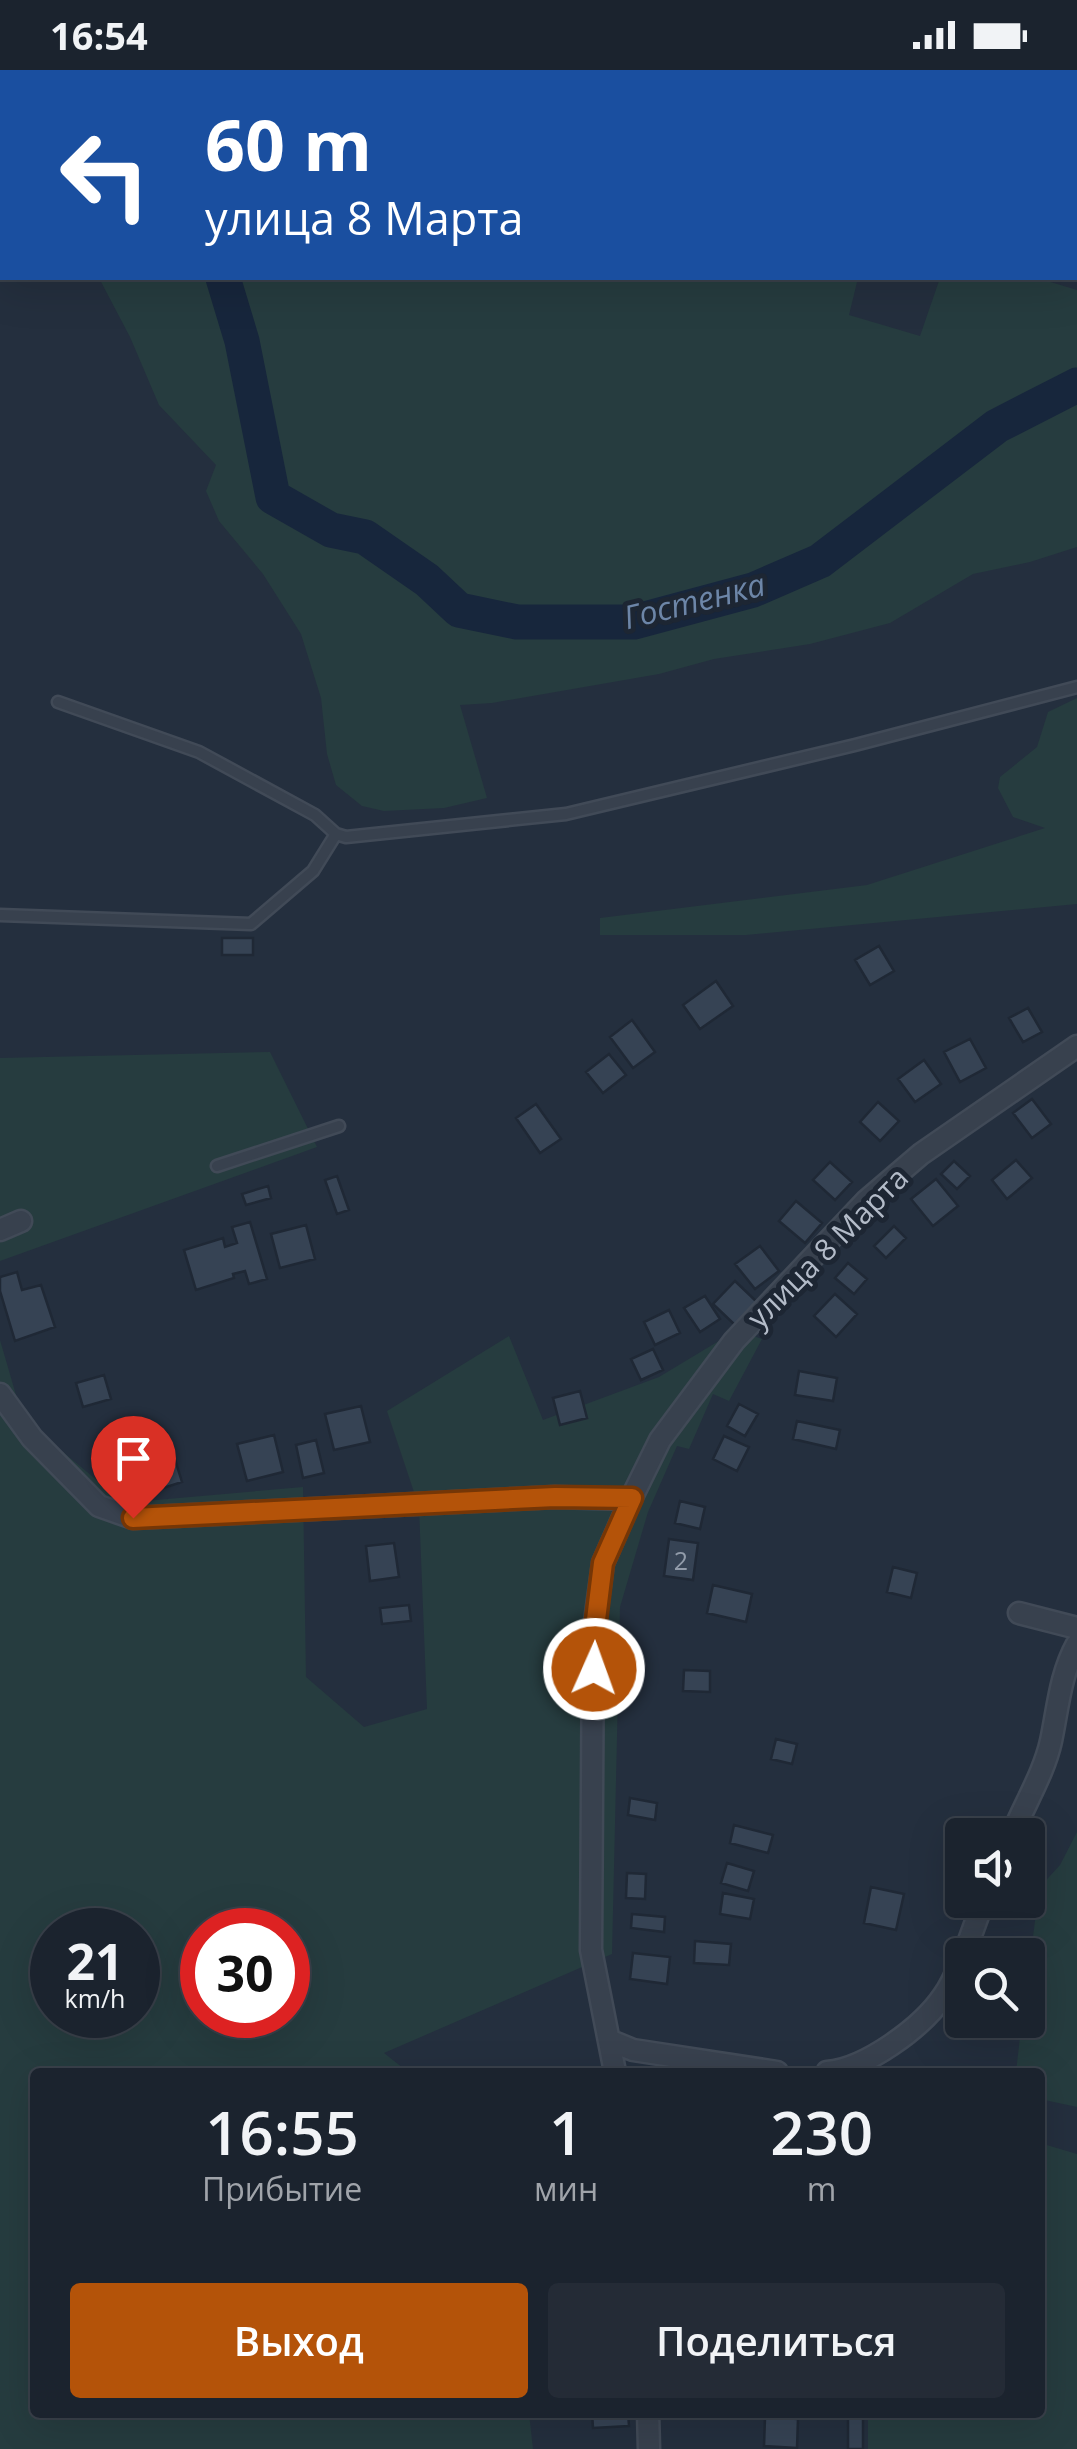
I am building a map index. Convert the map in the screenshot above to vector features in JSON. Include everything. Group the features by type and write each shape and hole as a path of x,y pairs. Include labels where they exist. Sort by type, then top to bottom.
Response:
{"street":[{"name":"улица 8 Марта","path":"614,2068 591,1950 594,1636 603,1563 632,1498 660,1440 734,1341 866,1200 921,1154 1077,1046"},
{"path":"0,1230 21,1222"},
{"path":"0,1394 32,1438 100,1506 133,1518 555,1497 632,1498"},
{"path":"1019,1613 1077,1628"},
{"path":"1019,1818 1051,1743 1054,1712 1068,1659 1077,1644"},
{"path":"850,2068 905,2036 944,1995 976,1918"},
{"path":"611,2041 633,2050 751,2068"},
{"path":"648,2418 649,2449"}],"lane":[{"path":"58,702 199,752 315,815 336,834 362,836 566,814 854,745 1077,686"},
{"path":"0,915 251,924 313,871 336,834"},
{"path":"216,1166 338,1126"}],"green space":[{"path":"100,280 858,280 849,315 920,336 939,280 1044,280 1077,290 1077,547 973,574 890,623 810,644 714,659 659,674 460,705 487,798 444,808 384,811 362,806 336,785 327,754 321,698 301,634 263,574 219,521 206,491 216,465 159,405"},
{"path":"1077,698 1077,904 746,935 600,935 600,918 867,885 1045,828 1013,817 998,788 1000,777 1037,747 1048,712"},
{"path":"270,1052 317,1147 0,1261 0,1058"},
{"path":"737,1330 762,1339 729,1401 713,1394 689,1449 677,1446 648,1512 620,1607 612,1954 384,2053 403,2068 30,2068 30,2418 530,2418 533,2449 0,2449 0,1340 23,1419 104,1486 133,1502 303,1487 306,1677 364,1727 427,1709 419,1507 387,1411 509,1336 543,1420 659,1377"},
{"path":"1077,1832 1077,2107 1045,2100 1045,2068 1016,2068 1020,2038 1045,2038 1045,1938 1033,1938 1035,1918 1045,1918 1045,1881 1060,1865"},
{"path":"1045,2144 1077,2154 1077,2449 868,2449 868,2418 1045,2418"}],"building":[{"path":"222,938 253,938 253,955 222,955"},
{"path":"879,946 894,971 870,985 855,960"},
{"path":"716,981 733,1006 700,1029 683,1005"},
{"path":"1028,1008 1042,1032 1023,1042 1009,1018"},
{"path":"632,1020 655,1052 633,1068 610,1037"},
{"path":"970,1039 986,1068 960,1082 944,1052"},
{"path":"609,1054 626,1075 603,1093 586,1072"},
{"path":"924,1060 941,1084 915,1102 898,1079"},
{"path":"1032,1099 1051,1124 1032,1138 1013,1113"},
{"path":"878,1102 899,1121 880,1141 860,1122"},
{"path":"536,1104 561,1139 540,1153 516,1118"},
{"path":"1016,1160 1032,1178 1007,1199 992,1180"},
{"path":"954,1161 970,1176 957,1189 941,1174"},
{"path":"830,1162 852,1182 835,1200 813,1180"},
{"path":"337,1176 349,1210 337,1214 325,1180"},
{"path":"936,1179 958,1206 933,1226 911,1199"},
{"path":"268,1186 271,1198 246,1205 242,1194"},
{"path":"796,1201 822,1223 805,1243 779,1221"},
{"path":"250,1222 267,1279 249,1284 245,1271 196,1290 184,1250 223,1238 225,1247 237,1243 232,1227"},
{"path":"306,1225 315,1259 280,1268 271,1234"},
{"path":"894,1226 906,1238 886,1258 874,1246"},
{"path":"760,1246 779,1271 755,1289 735,1264"},
{"path":"848,1263 867,1279 854,1294 835,1278"},
{"path":"17,1272 22,1290 41,1285 55,1327 15,1341 0,1291 0,1277"},
{"path":"735,1281 758,1303 736,1326 713,1304"},
{"path":"835,1294 857,1314 836,1337 814,1316"},
{"path":"705,1296 720,1319 700,1332 684,1308"},
{"path":"669,1310 680,1333 655,1345 644,1322"},
{"path":"653,1349 663,1370 641,1380 631,1359"},
{"path":"799,1371 837,1378 833,1401 795,1395"},
{"path":"104,1375 111,1399 83,1407 76,1383"},
{"path":"580,1391 587,1418 560,1425 553,1398"},
{"path":"739,1404 758,1414 745,1436 727,1426"},
{"path":"361,1406 370,1442 334,1450 325,1414"},
{"path":"797,1421 840,1430 836,1449 793,1439"},
{"path":"167,1434 182,1482 151,1492 135,1446"},
{"path":"274,1435 283,1472 247,1481 237,1444"},
{"path":"724,1436 749,1447 737,1471 713,1459"},
{"path":"316,1440 324,1473 303,1478 296,1445"},
{"path":"680,1501 705,1507 700,1529 675,1523"},
{"path":"669,1539 698,1543 693,1580 664,1576"},
{"path":"394,1543 399,1577 370,1581 366,1546"},
{"path":"893,1567 917,1573 911,1598 887,1592"},
{"path":"713,1585 752,1594 746,1622 707,1613"},
{"path":"409,1605 411,1621 382,1624 380,1608"},
{"path":"684,1670 710,1671 710,1692 683,1691"},
{"path":"776,1739 797,1744 792,1764 771,1759"},
{"path":"630,1798 657,1803 655,1820 628,1815"},
{"path":"734,1825 773,1835 768,1853 730,1843"},
{"path":"727,1863 754,1871 748,1891 721,1883"},
{"path":"627,1873 646,1874 645,1899 626,1898"},
{"path":"871,1887 904,1894 896,1930 864,1923"},
{"path":"723,1893 754,1899 750,1919 720,1914"},
{"path":"632,1914 665,1917 664,1932 631,1928"},
{"path":"695,1941 731,1944 729,1965 694,1963"},
{"path":"633,1953 670,1957 667,1984 630,1979"},
{"path":"592,2418 628,2418 629,2426 593,2428"},
{"path":"765,2418 798,2419 797,2448 764,2446"},
{"path":"848,2418 863,2418 863,2449 848,2449"}],"waterway":[{"name":"Гостенка","path":"224,280 242,341 273,497 331,530 365,537 427,580 459,610 517,622 634,622 753,590 820,561 997,426 1077,385"}],"route":[{"path":"133,1518 555,1497 632,1498 603,1563 594,1669"}]}
